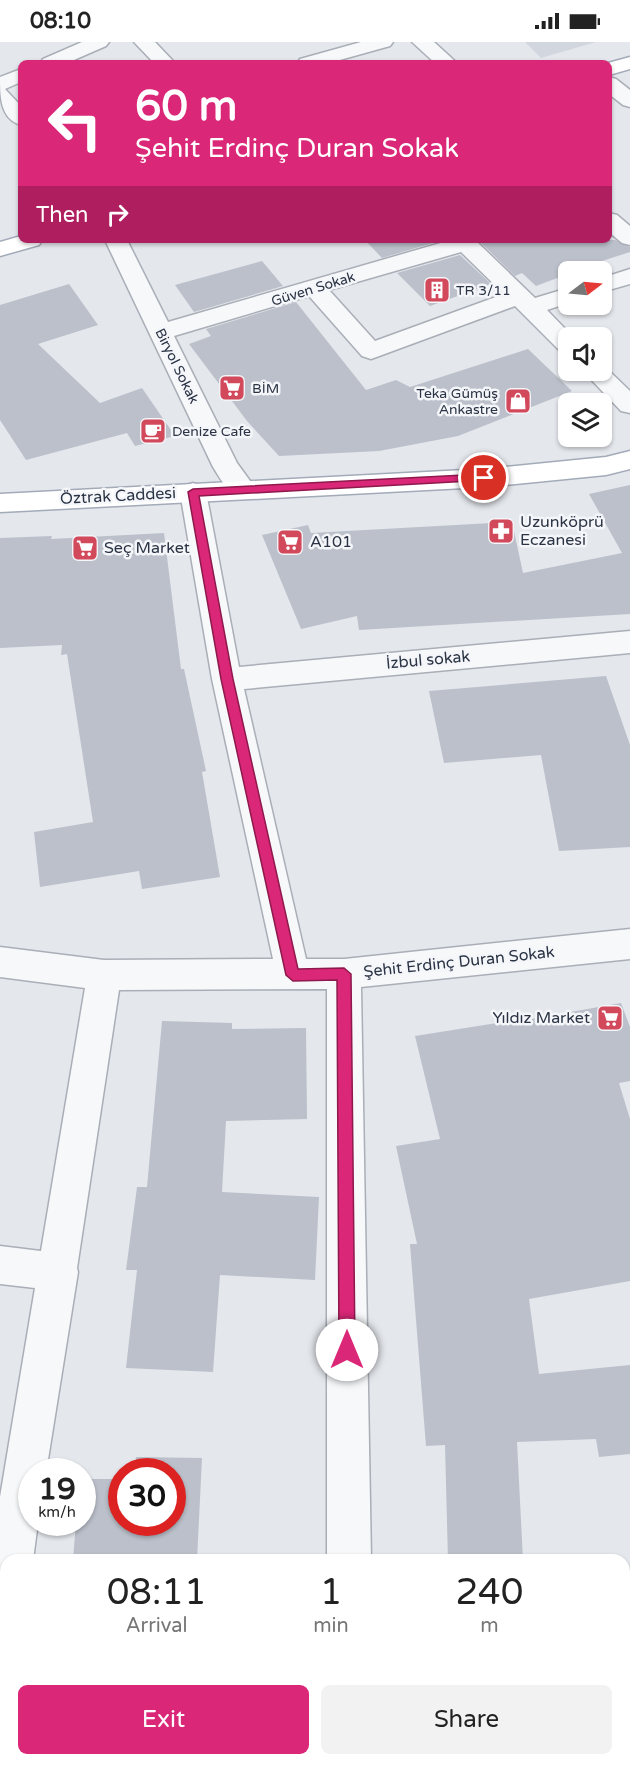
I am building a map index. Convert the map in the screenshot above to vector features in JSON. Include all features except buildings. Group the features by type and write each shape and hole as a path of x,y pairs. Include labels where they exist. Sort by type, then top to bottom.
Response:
{"main road":[{"path":"612,68 630,63"},
{"path":"0,249 21,243"},
{"name":"Öztrak Caddesi","path":"0,503 484,478 606,466 630,460"}],"street":[{"path":"57,60 99,42"},
{"path":"144,42 162,60"},
{"path":"318,60 383,42"},
{"path":"422,42 443,60"},
{"path":"0,84 18,76"},
{"path":"612,85 630,100"},
{"path":"0,94 18,115"},
{"path":"612,223 630,238"},
{"name":"Biryol Sokak","path":"117,243 226,467 243,489"},
{"name":"Güven Sokak","path":"160,332 315,288 457,243"},
{"path":"465,243 558,335"},
{"path":"612,282 630,276"},
{"path":"315,288 371,351 524,303 558,298"},
{"path":"605,381 630,405"},
{"path":"193,492 227,679 293,975"},
{"name":"İzbul sokak","path":"227,679 630,642"},
{"name":"Şehit Erdinç Duran Sokak","path":"0,962 104,975 344,974 630,944"},
{"path":"344,974 349,1554"},
{"path":"13,1554 104,975"},
{"path":"0,1265 59,1272"}],"shaded area":[{"path":"525,42 596,42 541,58"}],"place":[{"name":"TR 3/11","path":"437,290"},
{"name":"BİM","path":"232,388"},
{"name":"Teka Gümüş Ankastre","path":"518,401"},
{"name":"Denize Cafe","path":"153,431"},
{"name":"Uzunköprü Eczanesi","path":"501,531"},
{"name":"A101","path":"290,542"},
{"name":"Seç Market","path":"85,548"},
{"name":"Yıldız Market","path":"610,1018"}],"route":[{"path":"347,1350 344,974 293,975 227,679 201,522 193,492 484,478"}]}
